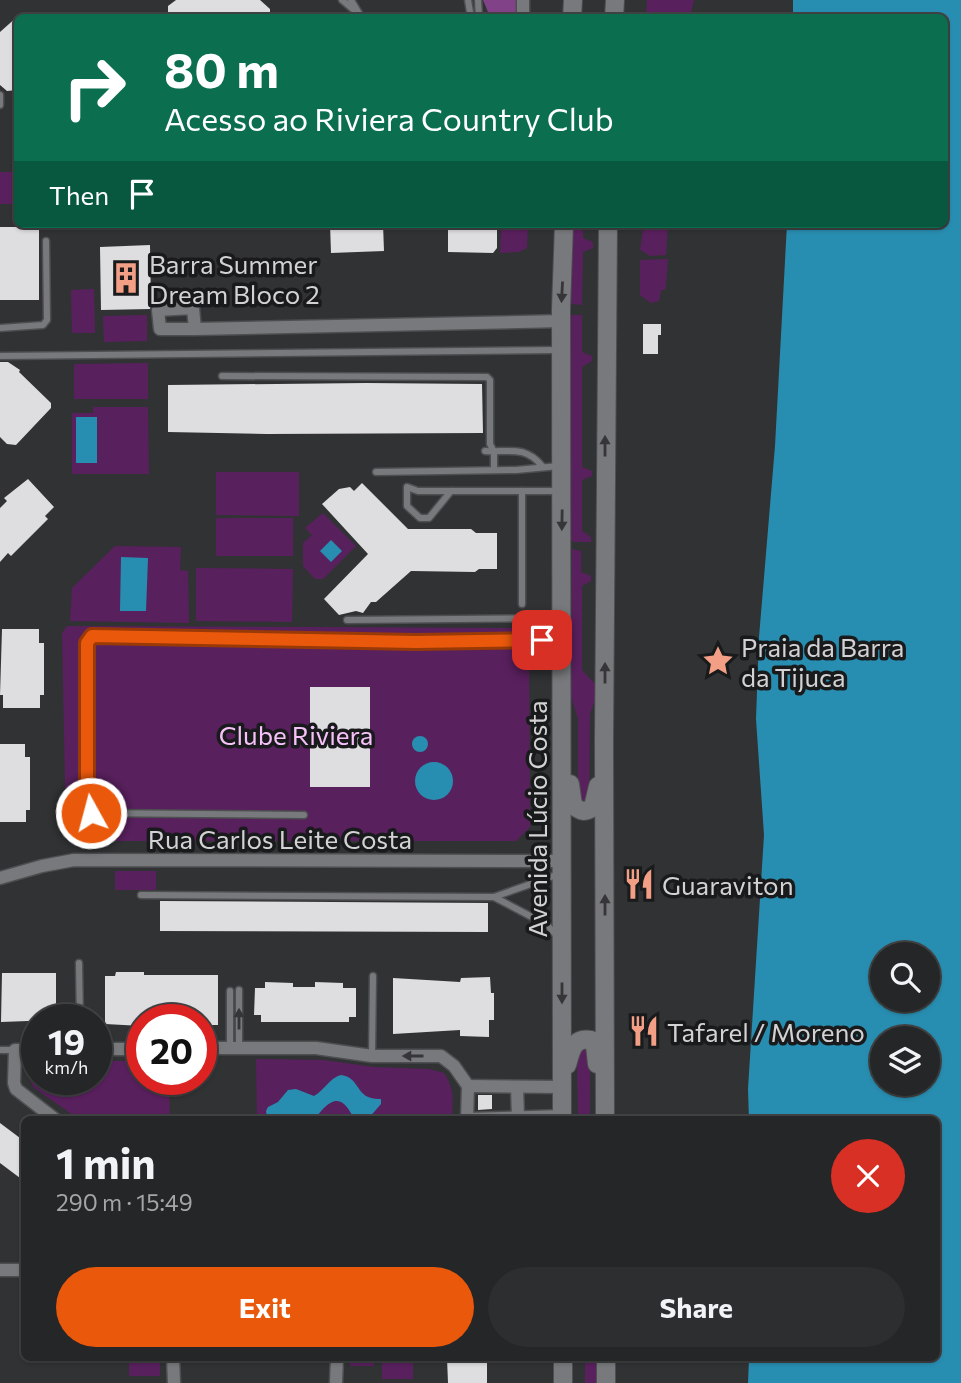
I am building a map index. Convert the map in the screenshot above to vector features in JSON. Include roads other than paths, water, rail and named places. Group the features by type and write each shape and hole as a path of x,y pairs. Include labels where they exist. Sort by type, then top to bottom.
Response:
{"main road":[{"name":"Avenida Lúcio Costa","path":"562,1116 564,228"},
{"path":"605,1116 604,741 608,228"},
{"path":"562,729 573,806 581,812 587,812 593,807 604,741"},
{"path":"562,1084 573,1047 577,1041 591,1040 595,1045 604,1116"},
{"path":"563,1361 563,1383"},
{"path":"606,1361 606,1383"}],"street":[{"path":"195,329 562,321"},
{"name":"Rua Carlos Leite Costa","path":"0,878 74,860 563,867"},
{"path":"217,1048 316,1048 372,1056 441,1056 454,1066 468,1086 468,1116"},
{"path":"21,1050 15,1050 16,1089 51,1116"},
{"path":"468,1086 562,1084"},
{"path":"517,1087 518,1116"},
{"path":"0,1270 21,1270"},
{"path":"173,1361 173,1383"},
{"path":"337,1361 337,1383"}],"lane":[{"path":"342,0 359,14"},
{"path":"0,95 0,105"},
{"path":"0,328 43,325 47,320 46,241"},
{"path":"0,356 562,350"},
{"path":"222,376 487,377 490,380 490,444 494,452 494,471"},
{"path":"485,451 515,450 538,461 542,466"},
{"path":"376,472 528,470 542,466 562,466"},
{"path":"451,491 429,518 420,518 407,506 407,487 418,491 451,491 522,491 562,491"},
{"path":"522,491 522,604"},
{"path":"347,620 562,618"},
{"path":"304,815 91,813 87,806 88,639 96,636 416,642 562,639"},
{"path":"141,895 494,897 563,867"},
{"path":"494,897 547,925 563,944"},
{"path":"79,963 80,1004"},
{"path":"372,1056 373,976"},
{"path":"234,1048 239,990"},
{"path":"230,991 234,1048"},
{"path":"0,1050 15,1050"}],"water":[{"path":"793,0 961,0 961,1383 748,1383 749,1361 940,1361 940,1116 749,1116 748,1089 764,835 756,719 759,637 775,446 787,228 948,228 948,14 793,14"},
{"path":"76,417 97,417 97,463 76,463"},
{"path":"331,540 342,551 331,562 320,551"},
{"path":"121,557 148,558 146,611 120,611"},
{"path":"420,736 426,738 426,750 420,752 414,750 412,744 414,738"},
{"path":"434,762 448,767 453,781 448,795 434,800 420,795 415,781 420,767"},
{"path":"341,1075 348,1077 366,1096 381,1099 381,1104 370,1116 353,1116 343,1103 335,1101 317,1116 267,1116 268,1107 278,1102 288,1090 296,1089 314,1096"}],"place":[{"name":"Barra Summer Dream Bloco 2","path":"126,278"},
{"name":"Praia da Barra da Tijuca","path":"718,661"},
{"name":"Guaraviton","path":"639,884"},
{"name":"Tafarel / Moreno","path":"644,1031"}],"park label":[{"name":"Clube Riviera","path":"296,734"}]}
